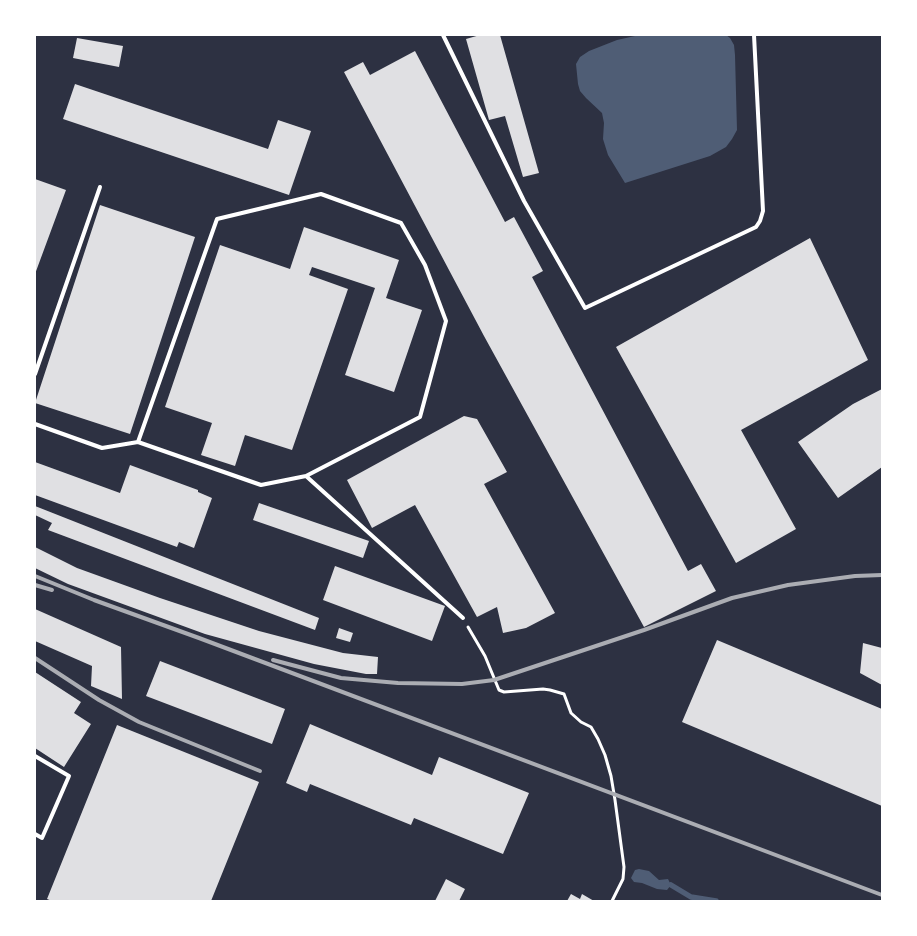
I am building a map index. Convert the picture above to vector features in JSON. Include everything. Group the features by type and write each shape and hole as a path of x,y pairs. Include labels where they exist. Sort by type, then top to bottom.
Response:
{"lane":[{"path":"443,35 524,201 585,308 756,227 760,221 763,211 754,35"},
{"path":"35,374 100,187"},
{"path":"35,424 102,448 138,442 261,485 306,476 420,417 446,321 425,264 401,223 321,194 217,219 138,442"},
{"path":"306,476 462,618"},
{"path":"35,756 69,776 42,838 35,834"}],"path":[{"path":"462,618 485,656 499,690 504,692 543,689 564,694 571,714 591,727 598,739 605,755 616,800 624,868 623,879 612,901"}],"water":[{"path":"652,35 726,35 730,38 734,45 735,55 737,130 726,147 710,156 625,183 608,155 603,139 604,123 602,113 580,91 576,64 580,57 589,51 617,40"},
{"path":"635,870 649,871 659,880 668,879 671,885 667,890 634,882 631,878"}],"building":[{"path":"480,35 500,35 539,173 523,177 505,116 489,120 466,39"},
{"path":"77,38 123,46 119,67 73,58"},
{"path":"415,51 505,222 514,217 543,271 532,277 688,571 701,564 716,591 644,627 484,336 344,72 363,62 370,75"},
{"path":"75,84 268,149 278,120 311,131 289,195 63,119"},
{"path":"35,179 66,190 35,274"},
{"path":"100,205 195,237 130,434 35,403"},
{"path":"304,227 399,260 386,298 422,310 394,392 345,375 375,288 312,267 309,275 348,289 292,450 245,435 235,466 201,455 212,423 165,407 220,245 290,269"},
{"path":"810,238 868,360 741,430 796,529 736,563 616,347"},
{"path":"882,389 882,467 838,498 798,442 853,404"},
{"path":"464,416 477,419 507,472 484,484 555,613 526,628 503,633 497,607 477,617 415,505 372,528 347,480"},
{"path":"35,462 120,493 130,465 198,490 198,492 212,498 194,548 179,542 177,547 35,495"},
{"path":"259,503 369,541 363,558 253,520"},
{"path":"35,506 319,618 315,630 48,530 52,523 35,515"},
{"path":"35,547 77,568 259,631 343,653 378,657 377,674 366,674 314,664 205,634 68,584 35,568"},
{"path":"335,566 445,606 432,641 323,600"},
{"path":"35,609 121,647 122,699 91,686 92,666 35,641"},
{"path":"339,628 353,633 350,642 336,638"},
{"path":"717,640 882,709 882,806 682,722"},
{"path":"863,643 882,648 882,685 860,673"},
{"path":"160,661 285,709 272,744 146,696"},
{"path":"35,672 81,702 74,713 91,724 64,767 35,748"},
{"path":"310,724 432,775 439,757 529,793 503,854 414,818 411,825 310,784 307,792 286,783"},
{"path":"117,725 259,782 211,901 52,901 47,899"},
{"path":"446,879 465,889 459,901 435,901"},
{"path":"571,894 580,899 582,894 594,901 567,901"}],"waterway":[{"path":"671,885 691,897 716,901"}],"railway":[{"path":"273,660 341,678 398,683 462,684 494,680 644,630 732,598 788,585 855,576 882,575"},
{"path":"35,576 94,600 882,895"},
{"path":"35,585 52,590"},
{"path":"35,658 99,700 139,722 260,771"}]}
